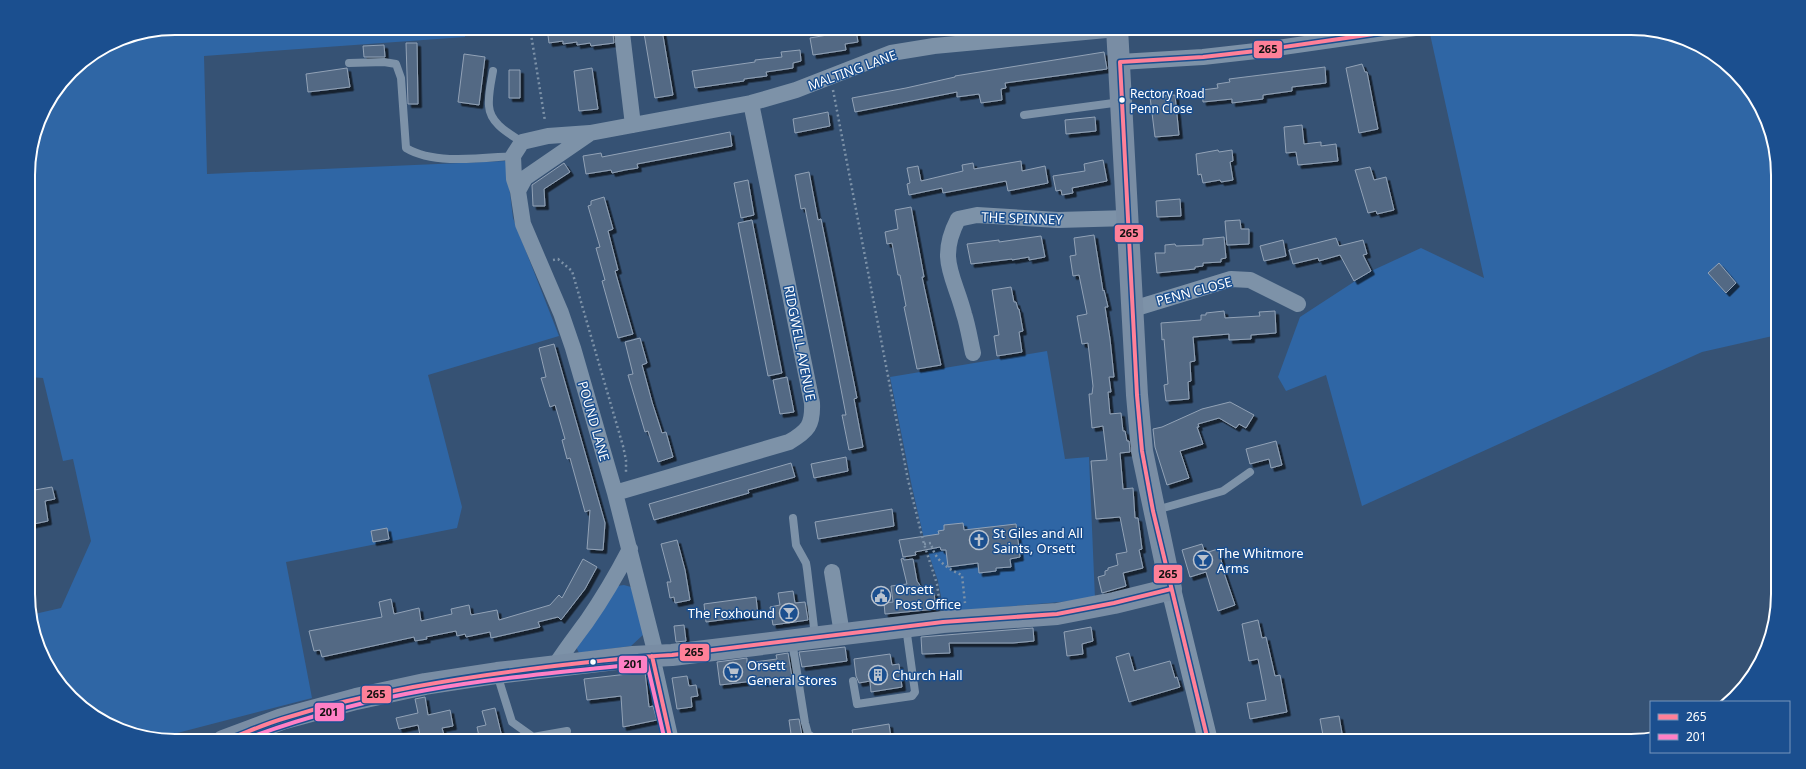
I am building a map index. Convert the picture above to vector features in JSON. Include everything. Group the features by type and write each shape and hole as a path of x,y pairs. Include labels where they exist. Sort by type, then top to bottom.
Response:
{"main road":[{"path":"244,734 282,719 356,699 425,684 555,666 672,655 906,626 1057,614 1114,603 1171,589 1153,511 1142,450 1118,35"}],"street":[{"path":"622,35 633,125"},
{"name":"MALTING LANE","path":"522,142 548,136 590,133 751,103 796,90 891,53 934,46 1052,35"},
{"path":"1120,62 1203,57 1367,35"},
{"name":"RIDGWELL AVENUE","path":"621,491 789,442 803,434 812,421 812,403 751,103"},
{"name":"MALTING LANE","path":"518,191 525,178 590,133"},
{"path":"513,156 522,142"},
{"name":"POUND LANE","path":"513,156 514,180 518,191 523,224 541,264 573,348 621,491 630,549 670,734"},
{"name":"THE SPINNEY","path":"972,353 964,313 951,273 948,256 950,235 958,219 977,215 1058,220 1129,218"},
{"name":"PENN CLOSE","path":"1133,309 1231,278 1250,280 1298,304"},
{"path":"555,666 604,594 630,549"},
{"path":"832,572 842,634"},
{"path":"1171,589 1206,734"}],"lane":[{"path":"349,63 384,62 396,64 401,78 406,148 415,153 428,157 462,158 513,156"},
{"path":"493,71 489,106 491,114 496,123 522,142"},
{"path":"1024,115 1122,102"},
{"path":"1153,511 1223,491 1250,472"},
{"path":"793,518 796,545 806,562 815,637"},
{"path":"853,681 857,704 912,696 915,692 906,626"},
{"path":"792,640 804,723 808,734"},
{"path":"497,673 512,722 529,734"},
{"path":"550,734 567,731"}],"path":[{"path":"531,35 548,136"},
{"path":"831,77 908,480 924,544 937,584 943,622"},
{"path":"541,264 558,259 572,271 623,446 626,460 621,491"},
{"path":"924,544 931,543 932,550 948,569 962,575 968,621"}],"shaded area":[{"path":"166,35 465,35 465,37 204,56 207,174 506,161 513,218 559,336 428,375 462,507 457,528 286,562 312,698 173,734 166,734 139,729 121,723 105,715 76,693 64,679 46,648 36,614 61,608 91,541 73,459 63,461 43,378 35,377 36,157 40,139 49,113 64,90 83,70 113,49 130,42"},
{"path":"1430,35 1649,36 1676,42 1701,54 1730,76 1742,90 1760,121 1770,157 1771,336 1702,352 1362,506 1326,375 1286,391 1278,377 1300,317 1369,272 1421,248 1484,278"},
{"path":"1047,351 1065,459 1089,457 1095,599 944,612 938,581 925,543 912,487 890,377"},
{"path":"624,585 631,587 644,634 631,646 579,653 577,643 617,586"}],"building":[{"path":"548,35 613,35 614,43 591,46 590,43 577,45 577,42 563,44 563,41 549,43"},
{"path":"644,35 663,35 673,95 655,98"},
{"path":"827,35 857,35 858,42 845,44 846,50 813,55 810,38"},
{"path":"406,43 417,43 418,104 408,104"},
{"path":"384,45 385,57 364,57 363,46"},
{"path":"800,50 801,61 793,63 793,68 766,72 767,76 744,79 744,81 695,88 692,71 782,57 781,52"},
{"path":"1104,52 1107,69 1005,83 1006,88 1001,89 1002,100 981,103 979,94 957,97 957,92 855,112 852,98 906,88 955,76"},
{"path":"464,54 485,57 479,105 458,102"},
{"path":"1362,64 1365,72 1367,72 1378,129 1359,133 1346,68"},
{"path":"1325,67 1326,83 1292,87 1292,91 1263,95 1263,99 1232,103 1232,99 1203,102 1202,90 1218,88 1217,84 1230,82 1229,79"},
{"path":"347,68 350,87 308,92 306,74"},
{"path":"592,68 598,109 579,111 574,71"},
{"path":"509,70 520,70 520,98 509,98"},
{"path":"1175,95 1179,135 1155,137 1150,97"},
{"path":"828,112 830,126 795,133 793,119"},
{"path":"1095,117 1096,131 1066,134 1065,120"},
{"path":"1302,125 1304,144 1321,142 1321,146 1336,144 1338,161 1298,165 1296,152 1286,153 1284,127"},
{"path":"730,132 732,146 637,164 638,168 612,173 611,170 586,174 583,156 601,153 602,157"},
{"path":"1218,150 1219,152 1232,150 1233,161 1230,162 1233,180 1221,182 1220,180 1203,183 1201,174 1198,175 1196,154"},
{"path":"1103,160 1107,181 1072,188 1073,193 1062,195 1061,190 1056,191 1053,176 1085,171 1084,164"},
{"path":"1021,161 1022,171 1045,166 1048,183 1008,191 1006,181 943,193 942,188 909,195 907,184 910,183 907,168 918,166 921,181 963,171 962,165 973,163 974,169"},
{"path":"564,163 570,172 544,189 545,206 533,206 532,185"},
{"path":"1370,167 1374,180 1386,177 1394,210 1377,214 1376,211 1368,213 1355,170"},
{"path":"809,172 818,220 821,219 857,398 854,399 863,447 849,450 842,415 846,415 834,353 805,208 801,209 795,175"},
{"path":"748,180 754,215 741,218 734,183"},
{"path":"604,197 613,229 608,231 618,270 615,271 633,334 618,338 602,281 605,280 596,248 600,247 588,206 591,205 591,201"},
{"path":"1180,199 1181,216 1157,217 1156,201"},
{"path":"911,207 924,277 922,277 941,365 917,369 904,307 906,306 900,275 898,275 892,243 887,244 885,232 898,229 895,210"},
{"path":"752,220 782,373 768,376 738,223"},
{"path":"1240,220 1241,229 1249,229 1249,244 1227,245 1225,221"},
{"path":"1094,235 1103,291 1104,290 1108,307 1105,307 1114,377 1109,377 1111,392 1108,392 1110,414 1121,413 1123,431 1125,431 1127,441 1129,441 1130,452 1120,453 1123,489 1133,488 1135,518 1138,518 1142,549 1139,550 1143,568 1123,573 1126,586 1102,593 1098,577 1105,575 1105,571 1108,570 1108,568 1118,565 1116,554 1127,552 1120,517 1096,519 1091,461 1107,460 1103,426 1092,428 1089,394 1092,394 1093,386 1088,343 1082,344 1077,316 1087,314 1079,275 1073,276 1070,256 1076,255 1074,238"},
{"path":"1041,236 1045,257 1029,260 1029,257 971,264 967,244 999,240 999,242"},
{"path":"1224,237 1226,258 1221,259 1221,262 1203,263 1203,266 1195,267 1195,269 1157,273 1155,253 1165,253 1165,245 1203,245 1203,239"},
{"path":"1336,238 1339,246 1363,240 1367,254 1363,255 1371,271 1354,281 1340,255 1319,261 1318,258 1293,264 1289,250"},
{"path":"1283,240 1286,256 1264,261 1260,246"},
{"path":"1719,263 1736,283 1726,293 1708,273"},
{"path":"1011,287 1014,302 1016,302 1019,309 1023,331 1019,332 1022,352 997,356 994,336 999,335 992,290"},
{"path":"1224,311 1225,318 1260,316 1259,312 1275,311 1276,333 1251,335 1251,339 1229,340 1229,334 1193,337 1195,361 1190,362 1191,381 1188,382 1189,399 1166,401 1164,385 1168,384 1161,323 1201,320 1201,315 1206,315 1206,313"},
{"path":"640,338 647,363 642,365 652,402 662,433 666,432 673,457 658,462 648,431 645,432 628,375 633,374 625,342"},
{"path":"554,344 605,523 603,550 587,549 590,510 585,512 570,458 567,459 562,440 565,439 556,408 555,405 550,407 541,378 546,377 539,348"},
{"path":"787,377 794,412 780,414 773,380"},
{"path":"1230,402 1254,415 1246,428 1239,424 1236,428 1219,418 1198,424 1199,427 1197,427 1203,444 1180,451 1189,478 1167,485 1155,447 1153,429 1162,427 1202,409"},
{"path":"1276,441 1282,465 1271,468 1269,459 1250,464 1246,449"},
{"path":"846,457 848,471 814,478 811,464"},
{"path":"791,463 795,477 748,490 749,493 654,520 649,504"},
{"path":"52,487 55,499 45,501 48,521 35,524 35,490"},
{"path":"892,509 894,526 818,539 815,522"},
{"name":"St Giles and All Saints, Orsett","path":"963,523 964,530 1016,524 1020,557 1010,559 1011,567 996,568 996,571 979,573 978,563 948,567 946,550 941,550 940,547 915,552 916,555 903,557 899,540 939,534 938,531 944,530 944,525"},
{"path":"387,528 389,539 373,542 371,531"},
{"path":"677,540 685,570 690,600 675,603 674,597 670,598 667,582 671,582 661,544"},
{"path":"1202,544 1205,553 1218,549 1222,567 1235,605 1218,611 1206,572 1190,577 1182,550"},
{"path":"903,558 904,560 913,559 917,581 926,594 934,593 936,609 885,614 884,603 893,602 891,586 907,584 901,559"},
{"path":"583,559 597,567 585,589 561,620 558,617 538,622 540,627 491,638 490,632 466,637 465,634 457,636 456,631 426,637 427,639 415,641 414,637 322,657 320,650 314,651 309,631 382,617 379,602 391,599 394,614 419,608 421,621 452,614 451,609 469,605 471,615 497,610 499,620 550,605 559,595 562,598"},
{"name":"The Foxhound","path":"793,591 795,603 805,602 808,620 773,625 770,607 780,605 778,593"},
{"path":"756,597 758,615 706,622 704,604"},
{"path":"1258,620 1262,638 1266,637 1275,676 1280,675 1287,712 1250,719 1247,703 1266,700 1258,659 1249,661 1242,624"},
{"path":"684,625 686,641 676,642 674,626"},
{"path":"1091,627 1093,641 1082,644 1083,654 1067,656 1064,632"},
{"path":"1033,628 1034,641 1013,643 949,643 950,653 922,654 921,637"},
{"path":"845,647 847,661 802,667 799,652"},
{"path":"788,653 792,677 763,683 762,680 720,685 717,662 747,658 747,663 777,659 776,655"},
{"path":"1129,653 1134,671 1170,661 1175,678 1177,677 1180,687 1129,702 1116,657"},
{"name":"Church Hall","path":"890,654 892,665 899,664 902,687 871,692 870,681 859,683 856,676 854,659"},
{"path":"645,672 649,707 653,706 657,720 623,727 621,696 587,700 584,679"},
{"path":"687,676 689,686 696,685 698,696 691,697 692,707 677,709 672,678"},
{"path":"425,697 428,715 450,710 453,726 442,728 444,734 420,734 418,725 399,729 396,718 418,713 415,699"},
{"path":"495,708 501,734 478,734 477,727 486,725 482,711"},
{"path":"1339,716 1342,733 1323,734 1320,719"},
{"path":"799,719 802,734 791,734 789,720"},
{"path":"889,724 890,734 853,734 852,730"}],"transit line":[{"name":"265","path":"1120,62 1203,57 1367,35"},
{"name":"265","path":"1120,62 1137,395 1142,451 1153,511 1206,734"},
{"name":"265","path":"241,734 275,721 314,709 446,681 546,667 625,658 672,655 943,622 1057,614 1114,603 1171,589"},
{"name":"265","path":"652,656 669,734"},
{"name":"201","path":"260,734 309,718 403,694 454,685 509,678 647,663 663,734"}],"place":[{"name":"Rectory Road Penn Close","path":"1122,100"},
{"name":"St Giles and All Saints, Orsett","path":"979,540"},
{"name":"The Whitmore Arms","path":"1203,560"},
{"name":"Orsett Post Office","path":"881,596"},
{"name":"The Foxhound","path":"789,613"},
{"name":"Orsett General Stores","path":"733,672"},
{"name":"Church Hall","path":"878,675"}]}
